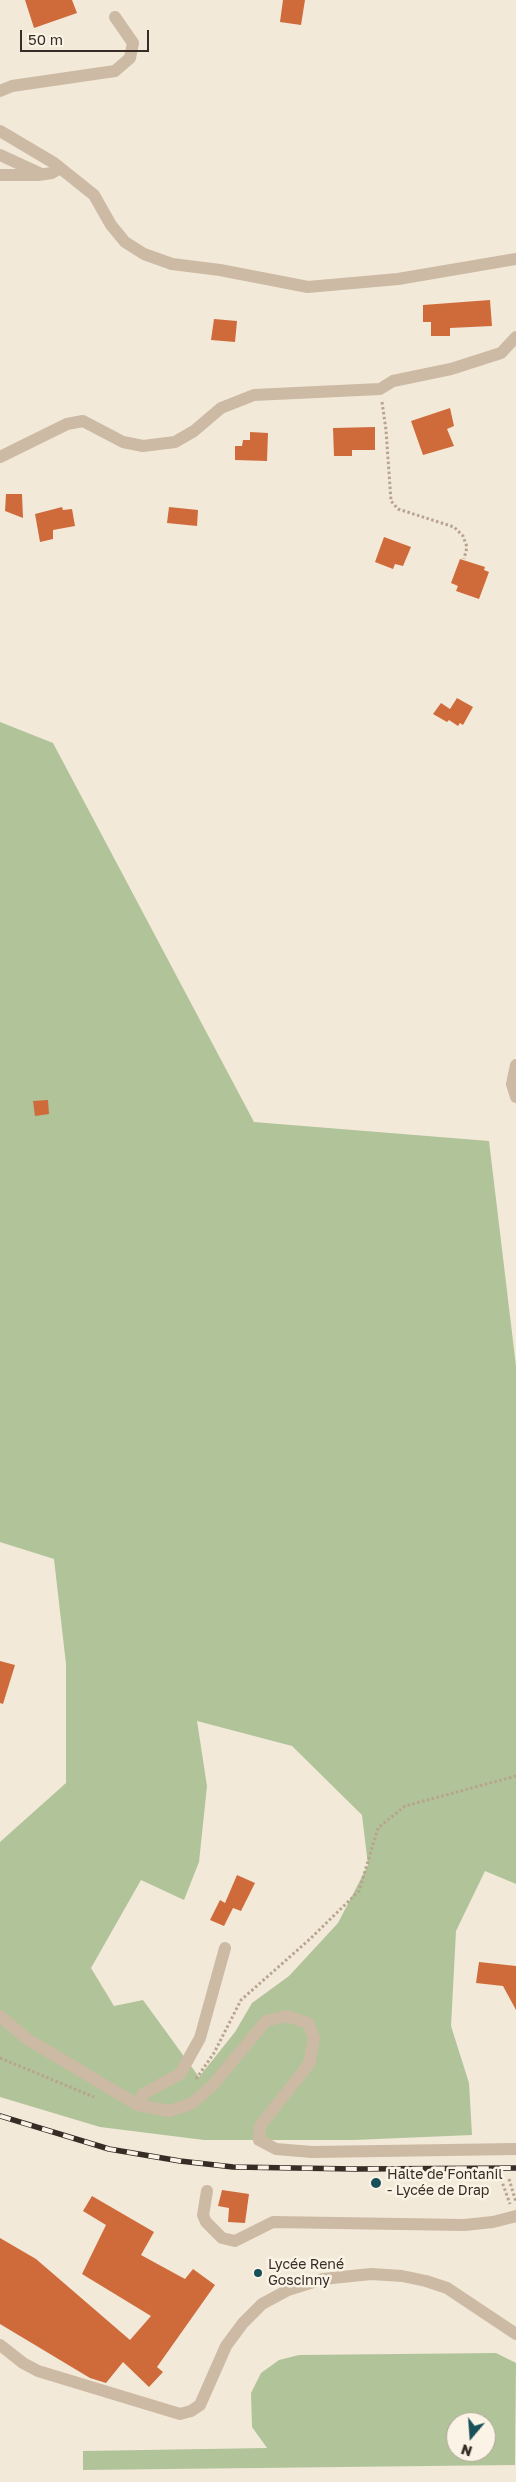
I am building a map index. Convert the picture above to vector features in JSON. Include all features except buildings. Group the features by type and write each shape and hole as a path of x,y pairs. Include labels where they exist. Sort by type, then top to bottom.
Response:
{"street":[{"path":"0,91 12,86 115,71 130,58 133,44 115,17"},
{"path":"0,131 60,168 94,195 111,225 126,242 144,254 172,264 220,270 308,287 398,279 516,259"},
{"path":"0,155 42,174"},
{"path":"0,175 52,173 60,168"},
{"path":"0,457 67,424 83,421 123,442 143,446 175,442 194,432 221,408 254,395 336,393 380,389 393,381 451,369 501,353 516,337"},
{"path":"516,1065 512,1084 516,1097"},
{"path":"138,2105 143,2094 180,2074 200,2038 225,1948"},
{"path":"0,2016 27,2039 120,2095 138,2105 169,2111 191,2104 212,2086 266,2020 288,2016 308,2023 314,2038 309,2064 260,2126 259,2140 276,2148 312,2152 516,2149"},
{"path":"207,2191 203,2215 206,2222 222,2238 234,2241 273,2222 464,2225 493,2222 516,2216"},
{"path":"0,2345 23,2363 38,2371 180,2414 191,2411 200,2405 226,2346 243,2323 262,2304 288,2290 323,2280 370,2274 402,2276 426,2281 447,2288 516,2334"}],"path":[{"path":"380,389 386,430 391,501 398,509 454,527 464,536 467,547 464,559"},
{"path":"195,2080 214,2053 241,2000 310,1939 359,1890 378,1828 405,1806 516,1776"},
{"path":"0,2058 94,2097 108,2100 120,2095"},
{"path":"501,2179 508,2200"},
{"path":"509,2179 516,2202"}],"green space":[{"path":"0,722 53,743 254,1122 489,1141 516,1366 516,1884 485,1871 456,1931 451,2026 469,2083 472,2135 354,2140 204,2140 100,2127 0,2097 0,1842 66,1783 66,1664 54,1559 0,1542","holes":["197,1721 292,1746 362,1815 368,1865 338,1923 289,1976 252,2003 235,2032 199,2077 143,2000 114,2006 91,1968 141,1880 184,1900 199,1862 207,1786"]},
{"path":"496,2353 516,2363 515,2465 83,2470 83,2451 267,2448 252,2427 251,2393 261,2373 279,2360 299,2355"}],"railway":[{"path":"0,2116 109,2149 180,2161 233,2167 355,2169 516,2168"}],"place":[{"name":"Halte de Fontanil - Lycée de Drap","path":"376,2183"},
{"name":"Lycée René Goscinny","path":"258,2273"}]}
